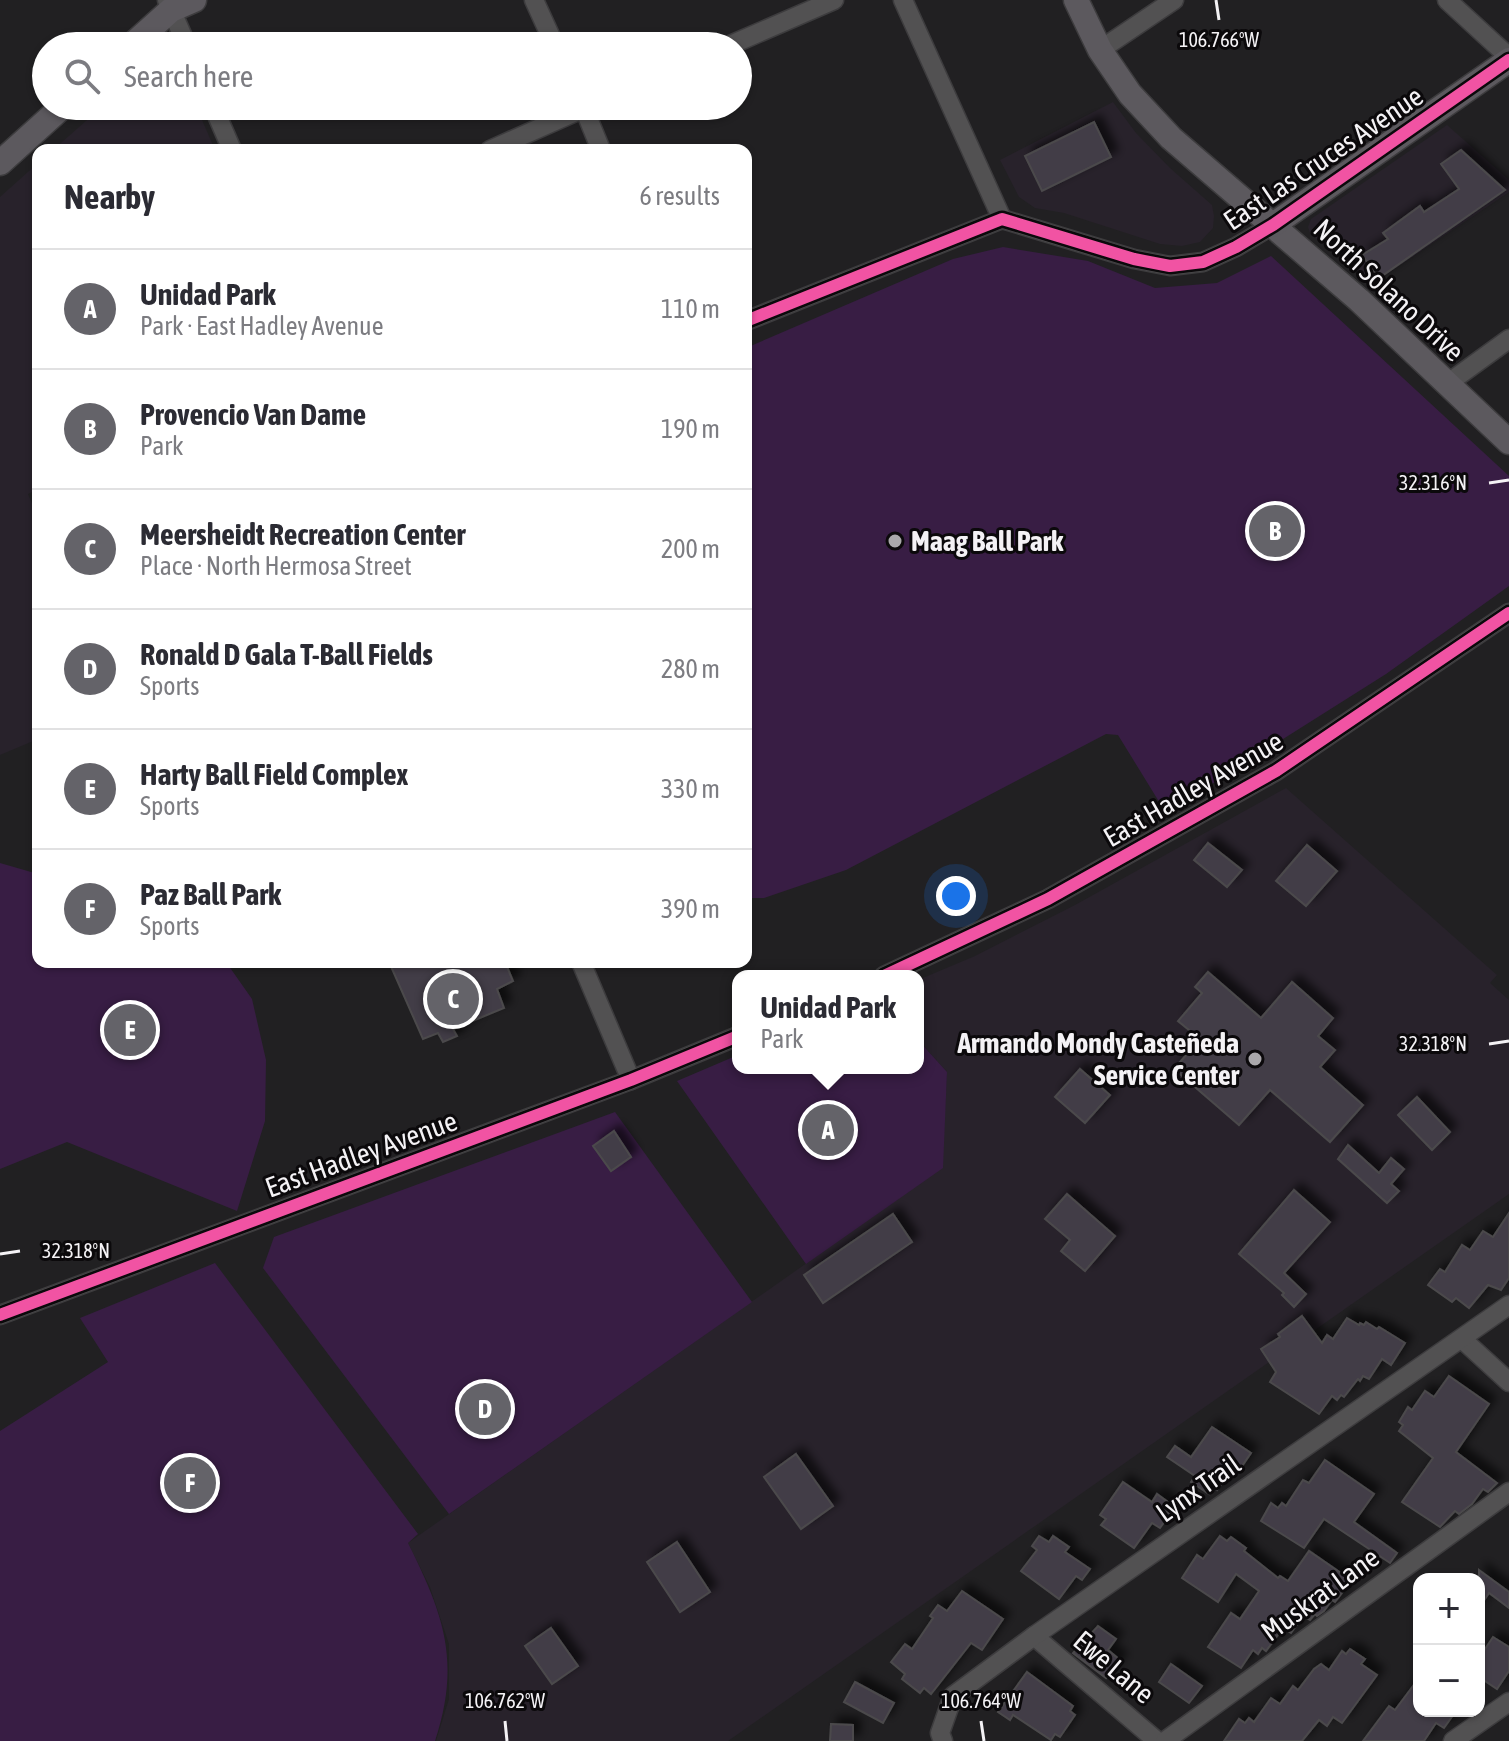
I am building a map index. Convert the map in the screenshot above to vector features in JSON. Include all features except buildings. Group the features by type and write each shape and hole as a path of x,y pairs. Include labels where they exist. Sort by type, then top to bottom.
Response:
{"main road":[{"path":"144,32 169,5 194,0"},
{"name":"North Solano Drive","path":"1076,0 1100,50 1130,94 1171,138 1359,300 1509,442"},
{"name":"East Las Cruces Avenue","path":"1273,225 1509,58"},
{"path":"0,163 48,120"}],"street":[{"path":"534,0 549,32"},
{"path":"752,36 834,0"},
{"path":"752,319 1002,219 903,0"},
{"path":"1100,50 1174,0"},
{"path":"1447,0 1509,58"},
{"path":"169,5 181,32"},
{"path":"219,120 229,144"},
{"path":"503,144 556,120"},
{"path":"590,120 599,144"},
{"name":"East Las Cruces Avenue","path":"1002,219 1134,259 1170,266 1203,262 1273,225"},
{"path":"1447,384 1509,339"},
{"name":"East Hadley Avenue","path":"897,970 1048,899 1276,771 1509,613"},
{"path":"584,968 631,1080"},
{"name":"East Hadley Avenue","path":"0,1315 631,1080 732,1038"},
{"name":"Lynx Trail","path":"941,1737 953,1696 1034,1636 1509,1305"},
{"path":"1462,1339 1509,1382"},
{"name":"Muskrat Lane","path":"1165,1741 1509,1492"},
{"name":"Ewe Lane","path":"1034,1636 1157,1741"},
{"path":"1453,1741 1509,1702"}],"shaded area":[{"path":"1113,102 1136,133 1212,205 1213,228 1200,242 1182,246 1160,244 1064,213 1035,208 1019,197 1000,160"},
{"path":"87,120 202,120 212,144 60,144"},
{"path":"1447,125 1509,180 1509,192 1372,284 1310,233 1308,227 1311,219"},
{"path":"32,168 32,492 28,494 32,503 32,742 0,755 0,197"},
{"path":"1003,247 1088,261 1155,288 1217,283 1271,256 1509,476 1509,586 1386,674 1166,813 1118,735 1106,734 846,870 764,898 752,898 752,345 953,259"},
{"path":"1286,788 1497,975 1490,983 1509,1000 1509,1194 728,1741 436,1741 449,1699 449,1644 430,1587 408,1543 942,1168 947,1072 924,1047 924,977 975,956 1075,905"},
{"path":"0,863 32,872 32,968 230,968 252,999 266,1060 265,1121 237,1211 67,1142 0,1169"},
{"path":"924,1047 947,1072 943,1168 806,1264 677,1081 732,1058 732,1074 924,1074"},
{"path":"615,1112 752,1302 449,1514 263,1268 274,1237"},
{"path":"215,1263 418,1534 408,1543 439,1616 447,1663 443,1713 435,1741 0,1741 0,1431 108,1362 80,1318"}],"cycle path":[{"path":"752,319 1002,219 1134,259 1170,266 1203,262 1273,225 1509,60"},
{"path":"897,970 1048,899 1276,771 1509,613"},
{"path":"0,1315 631,1080 732,1038"}],"place":[{"name":"Provencio Van Dame","path":"1275,531"},
{"name":"Maag Ball Park","path":"895,541"},
{"name":"Meersheidt Recreation Center","path":"453,999"},
{"name":"Harty Ball Field Complex","path":"130,1030"},
{"name":"Armando Mondy Casteñeda Service Center","path":"1255,1059"},
{"name":"Unidad Park","path":"828,1130"},
{"name":"Ronald D Gala T-Ball Fields","path":"485,1409"},
{"name":"Paz Ball Park","path":"190,1483"}]}
